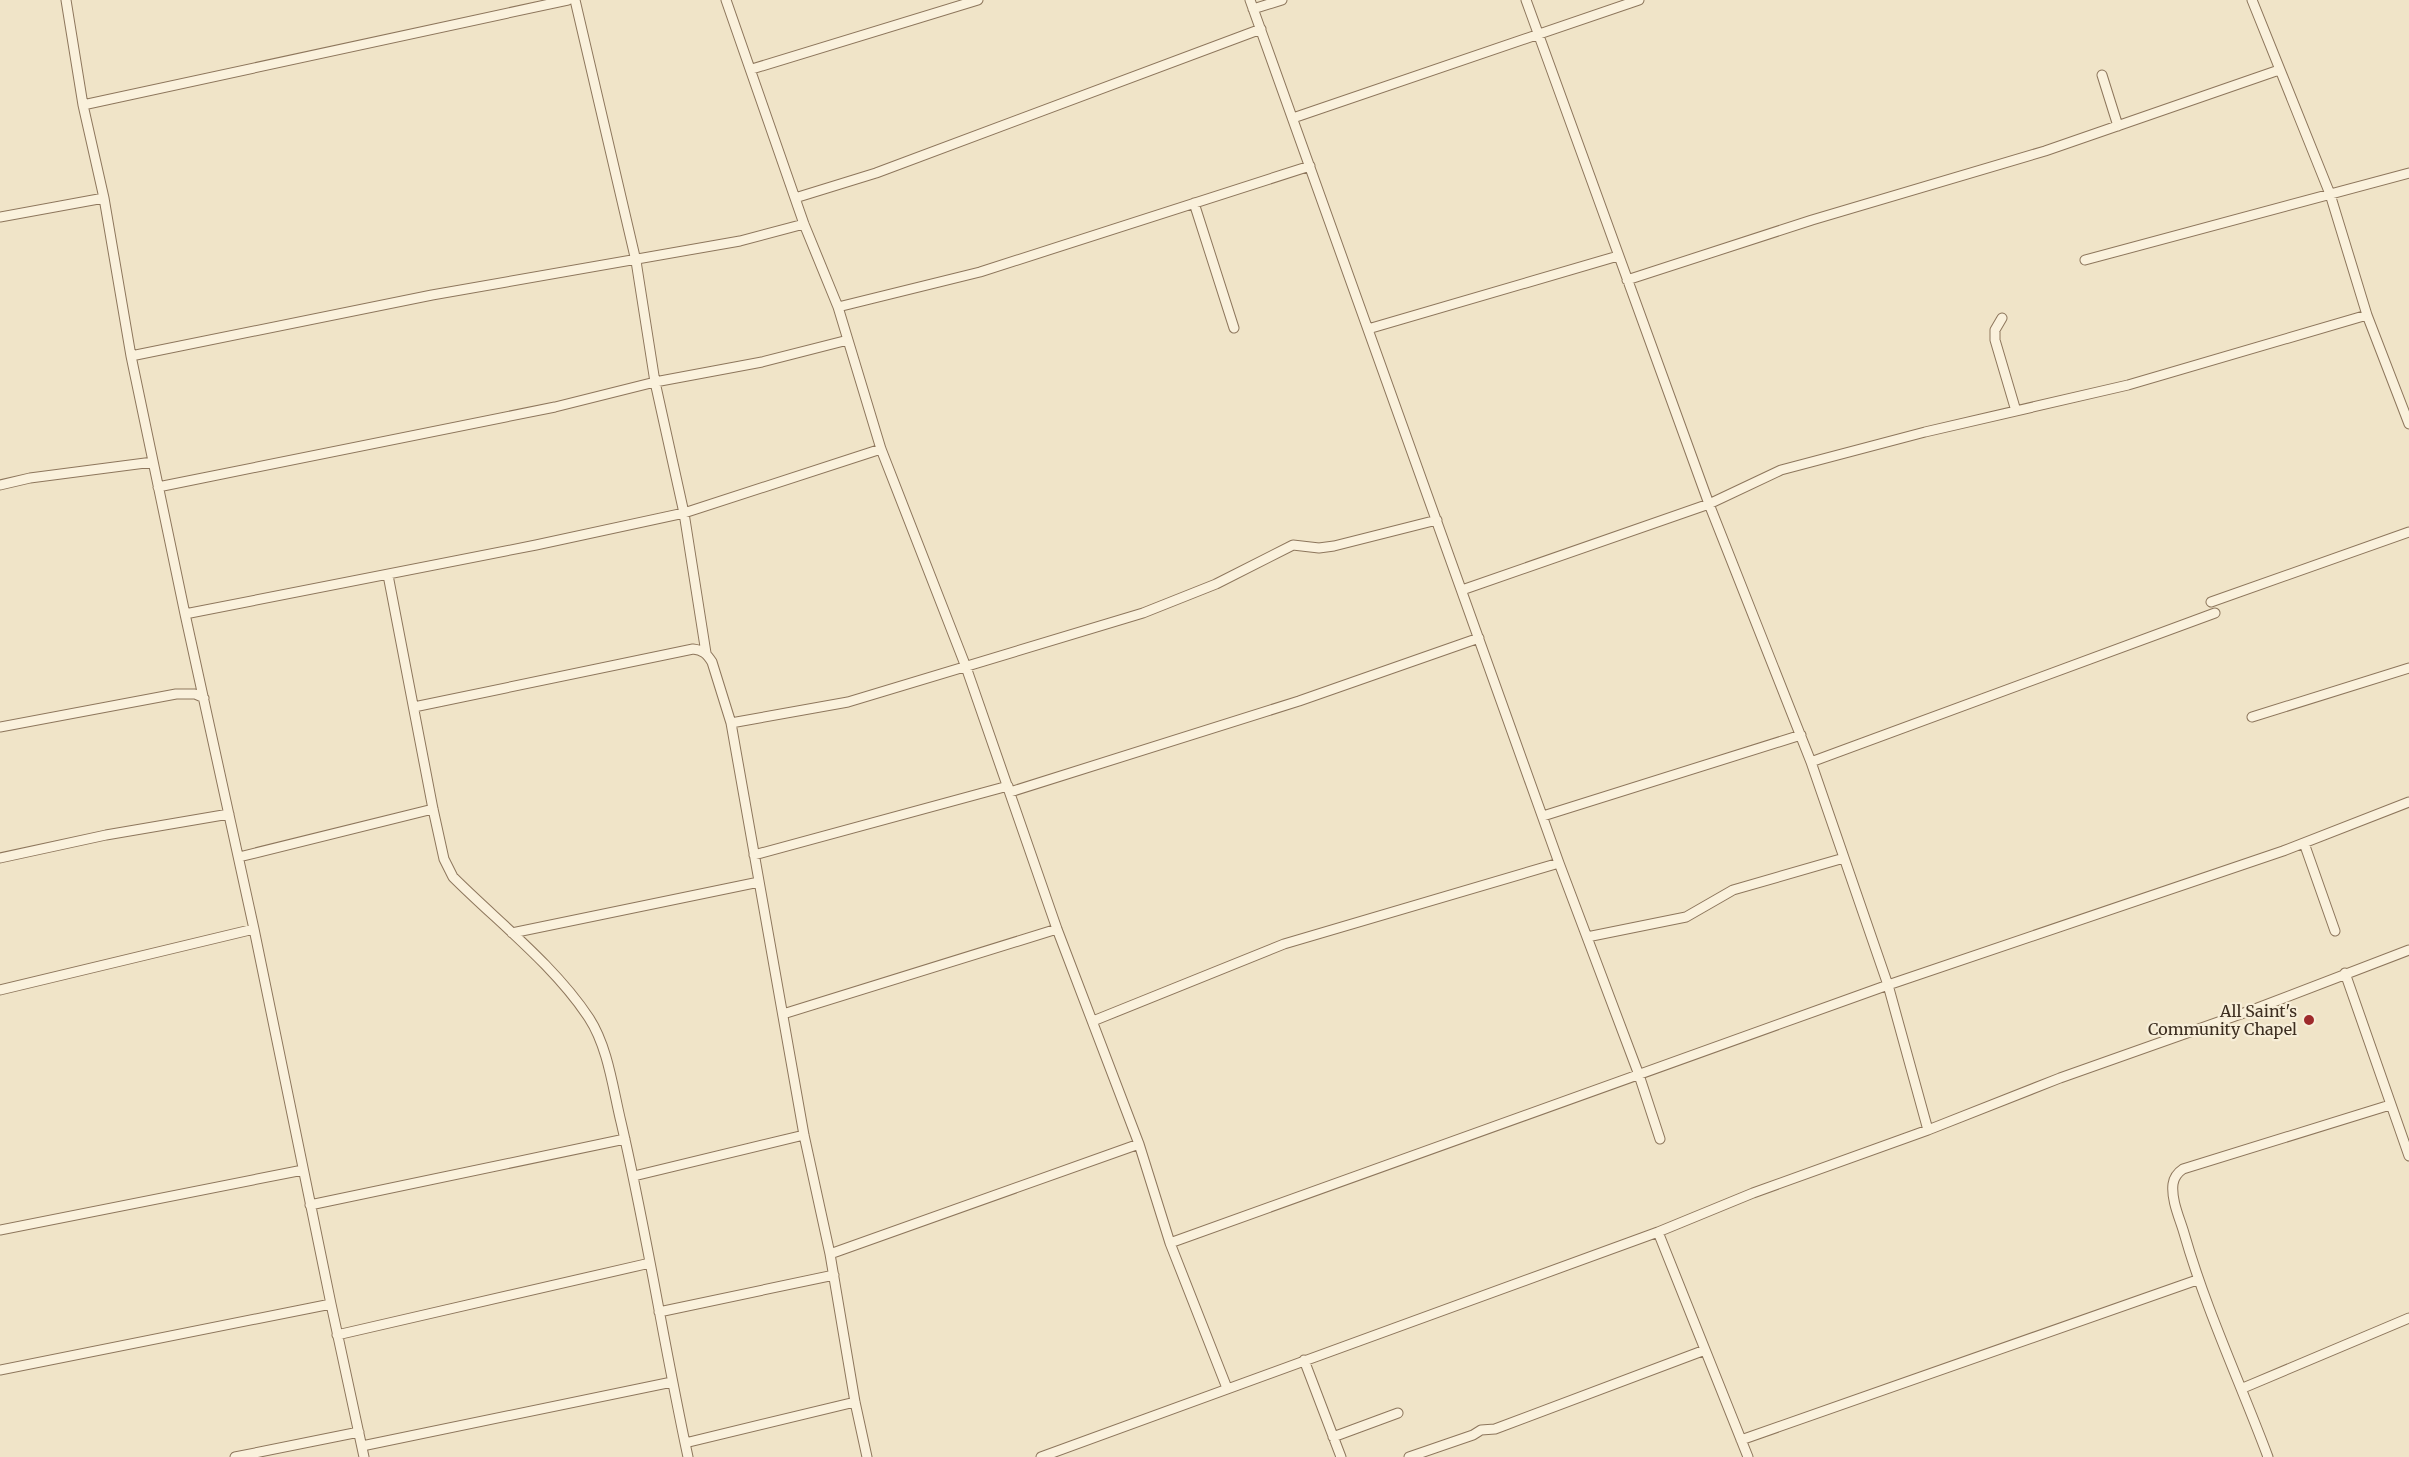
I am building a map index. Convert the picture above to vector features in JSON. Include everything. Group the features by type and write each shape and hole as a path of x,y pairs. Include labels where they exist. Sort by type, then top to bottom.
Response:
{"street":[{"path":"66,0 83,105 104,198 131,356 184,614 230,814 364,1457"},
{"path":"83,105 568,0"},
{"path":"575,0 636,261 655,382 684,513 706,653 712,662 730,723 804,1135 830,1254 855,1402 867,1457"},
{"path":"726,0 752,69 804,224 838,307 881,449 966,667 1057,929 1139,1144 1170,1243 1227,1388"},
{"path":"752,69 978,0"},
{"path":"1282,0 1252,5 1543,816 1639,1075 1660,1139"},
{"path":"1526,0 1709,504 1811,762 1888,985 1928,1130"},
{"path":"1293,118 1639,0"},
{"path":"2252,0 2330,194 2367,315 2409,424"},
{"path":"795,198 876,172 1261,28"},
{"path":"1627,280 1812,220 2045,151 2280,70"},
{"path":"2102,75 2118,126"},
{"path":"838,307 980,272 1310,166"},
{"path":"2085,260 2409,173"},
{"path":"0,217 104,198"},
{"path":"1194,203 1234,328"},
{"path":"131,356 444,292 555,272 636,261 740,241 804,224"},
{"path":"1368,329 1618,256"},
{"path":"1462,590 1709,504 1781,470 2128,385 2367,315"},
{"path":"2002,318 1995,330 1995,340 2016,411"},
{"path":"158,486 555,407 655,382 762,362 848,340"},
{"path":"184,614 388,575 684,513 881,449"},
{"path":"0,485 30,478 153,462"},
{"path":"730,723 848,702 1143,613 1216,584 1293,545 1319,548 1334,546 1437,520"},
{"path":"2211,602 2409,532"},
{"path":"388,575 444,859 453,877 512,933 572,996 590,1019 601,1042 634,1176 688,1457"},
{"path":"1811,762 2215,613"},
{"path":"754,855 1009,789 1244,719 1479,638"},
{"path":"414,707 693,649 706,653"},
{"path":"2252,717 2409,668"},
{"path":"0,727 176,694 195,694 204,698"},
{"path":"1543,816 1801,735"},
{"path":"1170,1243 1888,985 2304,843 2409,801"},
{"path":"239,857 433,809"},
{"path":"0,858 106,835 230,814"},
{"path":"2304,843 2335,931"},
{"path":"1587,937 1686,916 1733,890 1844,858"},
{"path":"1093,1021 1284,944 1560,863"},
{"path":"512,933 759,882"},
{"path":"0,990 254,928"},
{"path":"783,1014 1057,929"},
{"path":"1041,1457 1658,1232 1753,1192 1928,1130 2060,1078 2255,1009 2409,950"},
{"path":"2345,974 2408,1150"},
{"path":"2268,1457 2243,1388 2197,1280 2173,1184 2178,1172 2390,1105"},
{"path":"634,1176 804,1135"},
{"path":"310,1205 625,1139"},
{"path":"830,1254 1139,1144"},
{"path":"0,1230 303,1170"},
{"path":"1658,1232 1748,1457"},
{"path":"337,1335 650,1263"},
{"path":"659,1312 834,1275"},
{"path":"1741,1440 2197,1280"},
{"path":"0,1370 331,1304"},
{"path":"2243,1388 2409,1318"},
{"path":"1409,1457 1473,1435 1481,1430 1495,1429 1705,1350"},
{"path":"1304,1360 1341,1457"},
{"path":"362,1446 672,1382"},
{"path":"685,1443 855,1402"},
{"path":"1334,1437 1398,1413"},
{"path":"235,1457 359,1432"}],"place":[{"name":"All Saint's Community Chapel","path":"2309,1020"}]}
